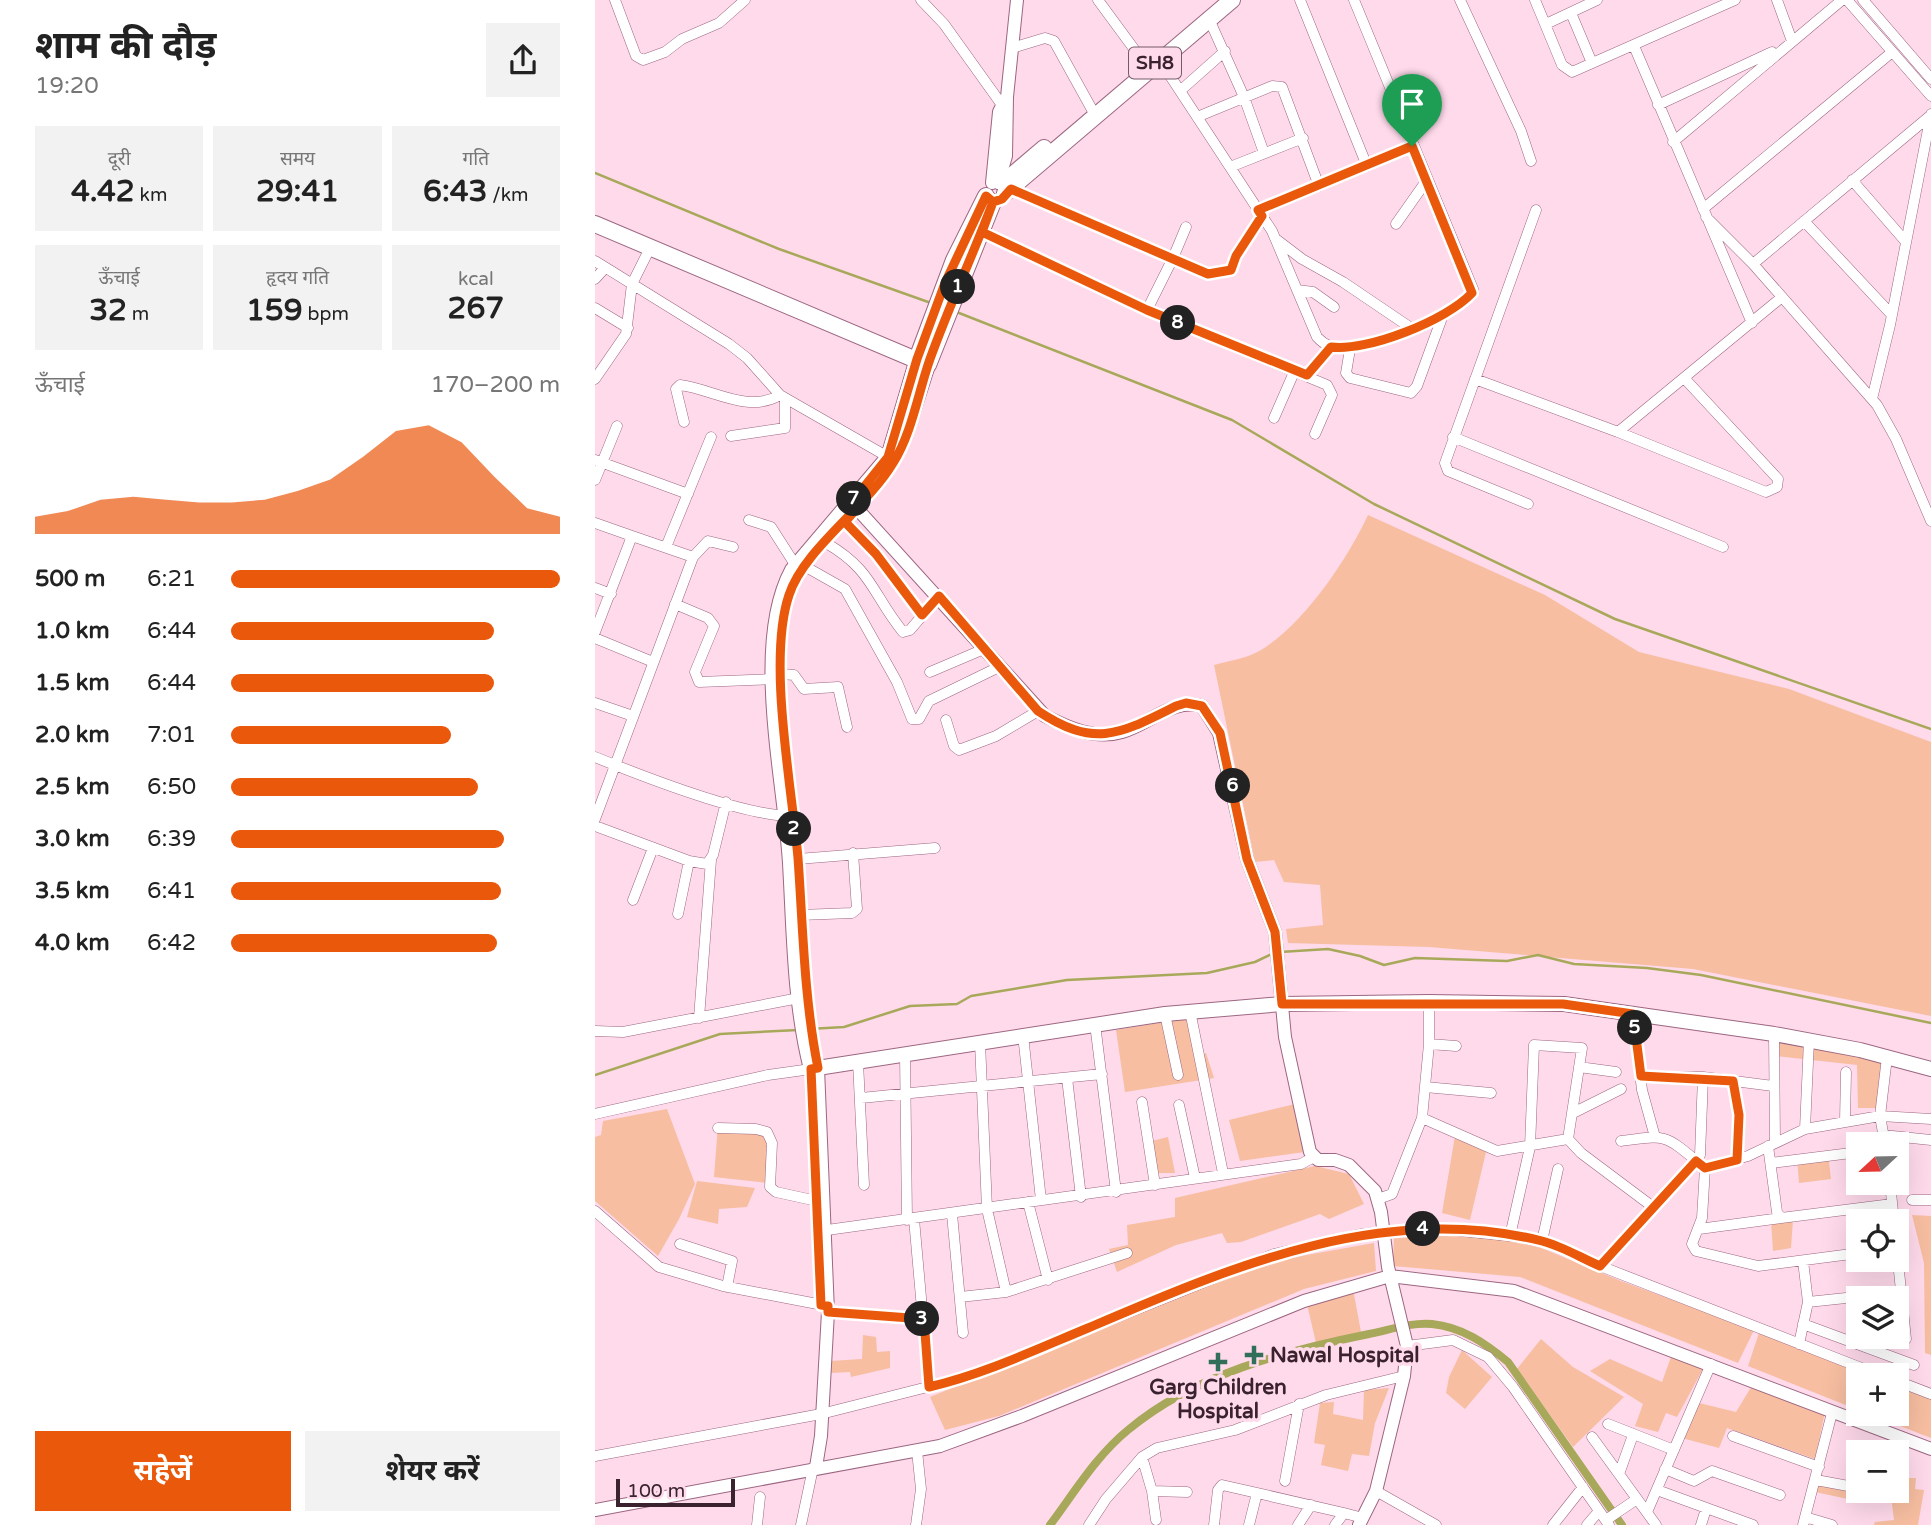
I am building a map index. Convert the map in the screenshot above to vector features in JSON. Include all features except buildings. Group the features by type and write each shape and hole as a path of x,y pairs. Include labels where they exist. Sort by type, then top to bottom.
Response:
{"main road":[{"name":"SH8","path":"998,190 1080,128 1232,0"},
{"path":"951,286 982,232 998,190"},
{"path":"806,1018 799,998 778,676 777,610 783,588 891,459 922,362 951,286 998,190"},
{"path":"595,224 922,362"},
{"path":"801,566 827,543 845,522 854,505"},
{"path":"789,816 798,859 806,1018 814,1069 1282,997 1563,1004 1809,1040 1931,1069"}],"street":[{"path":"615,0 635,56 643,60 665,52 682,39 719,23 745,0"},
{"path":"921,0 944,24 1004,101"},
{"path":"1017,0 1004,101 1007,138 998,190 1173,258 1204,273 1231,270 1260,213 1412,146"},
{"path":"1098,0 1180,90 1260,213 1275,238 1317,337 1331,347 1350,349 1443,315 1470,296 1473,289 1354,0"},
{"path":"1300,0 1367,166"},
{"path":"1460,0 1521,131 1531,161"},
{"path":"1535,0 1565,69 1571,72 1735,0"},
{"path":"1546,24 1597,0"},
{"path":"1777,0 1789,43"},
{"path":"1673,142 1844,0 1931,96"},
{"path":"1863,0 1931,79"},
{"path":"1571,13 1592,63"},
{"path":"1209,19 1244,97 1264,153"},
{"path":"1012,48 1045,38 1054,41 1095,115"},
{"path":"1658,105 1789,43"},
{"path":"1634,46 1752,323"},
{"path":"1180,90 1225,51"},
{"path":"1705,213 1891,53"},
{"path":"1197,117 1272,86 1282,87 1319,186"},
{"path":"1753,264 1931,114"},
{"path":"1872,399 1892,315 1931,114"},
{"path":"1230,167 1303,138"},
{"path":"1396,224 1427,180"},
{"path":"1852,180 1906,242"},
{"path":"1528,504 1448,471 1445,463 1536,210"},
{"path":"1705,213 1872,399 1896,439 1931,521"},
{"path":"1804,221 1892,315"},
{"path":"1147,310 1186,227"},
{"path":"982,232 1147,310 1327,385 1331,390 1315,434"},
{"path":"1275,238 1302,259 1343,282 1411,328"},
{"path":"595,379 615,352 628,328 632,284 651,246"},
{"path":"595,261 729,344 747,358 783,396 891,459"},
{"path":"595,279 605,268"},
{"path":"1297,290 1313,292 1334,307"},
{"path":"1618,432 1782,297"},
{"path":"595,308 628,328"},
{"path":"1350,349 1346,373 1350,378 1411,393 1417,386 1443,315"},
{"path":"1307,375 1331,347"},
{"path":"1274,418 1295,370"},
{"path":"1475,379 1618,432 1766,492 1777,487 1778,479 1685,379"},
{"path":"684,422 678,386 748,403 783,396"},
{"path":"731,436 785,428 783,396"},
{"path":"595,480 599,461 617,426"},
{"path":"666,547 711,437"},
{"path":"1453,437 1723,547"},
{"path":"599,461 688,494"},
{"path":"854,505 939,596 1038,711 1086,733 1113,734 1176,706 1186,703 1202,706 1220,733 1247,859 1278,945 1285,1037 1314,1157"},
{"path":"749,520 774,530 801,566 845,589 897,682 912,719 919,719 929,701 999,667"},
{"path":"845,522 876,554 922,615"},
{"path":"595,523 693,557"},
{"path":"595,632 632,536"},
{"path":"595,819 693,557 708,541 733,547"},
{"path":"827,543 860,566 903,632 908,632 939,596"},
{"path":"595,588 611,594"},
{"path":"675,604 713,622 695,672 699,682 778,676 797,677 804,689 838,687 846,727"},
{"path":"595,638 653,662"},
{"path":"930,672 984,649"},
{"path":"595,703 633,716"},
{"path":"946,720 954,747 959,750 996,736 1038,711"},
{"path":"595,757 726,802 789,816"},
{"path":"699,1018 711,860 726,802"},
{"path":"595,826 689,861 703,864 711,860"},
{"path":"633,901 653,848"},
{"path":"798,859 853,852 935,848"},
{"path":"800,915 852,913 857,909 853,852"},
{"path":"678,914 689,861"},
{"path":"595,1031 623,1032 799,998"},
{"path":"1378,1199 1392,1194 1422,1118 1429,1044 1429,1002"},
{"path":"1190,1011 1223,1174"},
{"path":"1165,1014 1178,1074"},
{"path":"1633,1014 1643,1097 1655,1137"},
{"path":"1094,1024 1116,1192"},
{"path":"1774,1034 1771,1163 1777,1212 1781,1218"},
{"path":"1023,1035 1041,1200"},
{"path":"1805,1129 1809,1040"},
{"path":"980,1042 987,1209 1006,1292"},
{"path":"1429,1044 1456,1046"},
{"path":"1510,1236 1530,1147 1534,1045 1582,1048 1568,1139"},
{"path":"905,1054 911,1220 924,1319 929,1387"},
{"path":"1883,1132 1880,1116 1887,1057"},
{"path":"858,1062 864,1185"},
{"path":"1579,1067 1616,1072"},
{"path":"595,1114 768,1075 814,1069"},
{"path":"814,1069 817,1200 822,1231"},
{"path":"801,1525 818,1451 817,1415 826,1307 814,1069"},
{"path":"1845,1121 1846,1072"},
{"path":"860,1098 1028,1084 1102,1074"},
{"path":"1641,1076 1703,1077 1773,1086"},
{"path":"1600,1266 1696,1161 1701,1149 1703,1077"},
{"path":"1067,1078 1081,1197"},
{"path":"1733,1081 1739,1115 1737,1160"},
{"path":"1425,1087 1491,1093"},
{"path":"1573,1113 1621,1089"},
{"path":"1142,1102 1155,1185"},
{"path":"1179,1105 1195,1178"},
{"path":"1705,1168 1737,1160 1805,1129 1880,1116 1931,1119"},
{"path":"1422,1118 1497,1151 1568,1139"},
{"path":"718,1128 767,1132 772,1143 770,1187 776,1192 817,1200"},
{"path":"1621,1141 1655,1137 1676,1142 1705,1168"},
{"path":"1568,1139 1581,1153 1653,1207"},
{"path":"1909,1140 1931,1140"},
{"path":"1771,1163 1846,1154"},
{"path":"822,1231 1116,1192 1301,1164 1314,1157 1343,1161 1355,1168 1370,1184 1378,1199 1390,1276 1407,1346 1404,1376 1376,1492 1361,1521 1344,1513 1220,1486 1214,1525"},
{"path":"1705,1168 1699,1229 1692,1244 1696,1251 1747,1266 1846,1255"},
{"path":"1542,1241 1558,1169"},
{"path":"1891,1195 1893,1209"},
{"path":"1912,1200 1931,1200"},
{"path":"1027,1202 1048,1280"},
{"path":"1699,1229 1892,1204"},
{"path":"595,1211 659,1267 727,1287 826,1307 924,1319"},
{"path":"952,1214 963,1333"},
{"path":"595,1456 817,1415 929,1387 986,1371 1273,1254 1361,1234 1433,1228 1542,1241 1848,1363"},
{"path":"680,1244 732,1261 727,1287"},
{"path":"960,1297 1006,1292 1127,1253"},
{"path":"1799,1344 1808,1302 1803,1261"},
{"path":"595,1510 815,1467 917,1451 1022,1416 1304,1301 1390,1276 1514,1291 1931,1449"},
{"path":"1808,1302 1846,1298"},
{"path":"1804,1324 1914,1365"},
{"path":"1407,1346 1453,1340 1487,1357 1506,1377 1605,1519"},
{"path":"1650,1521 1665,1469 1711,1364"},
{"path":"1089,1525 1106,1499 1142,1457 1174,1442 1259,1422 1299,1404 1404,1376"},
{"path":"1909,1386 1931,1394"},
{"path":"1285,1481 1299,1404"},
{"path":"1832,1413 1804,1521 1832,1525"},
{"path":"1608,1423 1674,1450"},
{"path":"1619,1474 1633,1435"},
{"path":"1733,1436 1819,1467"},
{"path":"1592,1437 1650,1521"},
{"path":"916,1525 921,1489 917,1451"},
{"path":"1142,1457 1152,1491 1156,1520"},
{"path":"1665,1469 1694,1481 1712,1471 1780,1495"},
{"path":"1816,1480 1846,1486"},
{"path":"1553,1525 1583,1487"},
{"path":"1657,1490 1753,1525"},
{"path":"1152,1491 1187,1492"},
{"path":"1376,1492 1436,1525"},
{"path":"1249,1525 1257,1493"},
{"path":"757,1525 760,1497"},
{"path":"1587,1525 1605,1519 1637,1499"},
{"path":"1298,1525 1311,1505"},
{"path":"1702,1525 1706,1509"},
{"path":"1335,1525 1344,1513"}],"shaded area":[{"path":"1368,515 1545,595 1639,652 1789,689 1931,742 1931,1016 1693,969 1429,947 1288,943 1286,929 1323,925 1320,885 1284,882 1274,860 1255,862 1214,665 1256,653 1293,624 1323,590"},
{"path":"1189,1018 1198,1056 1206,1053 1214,1078 1125,1092 1116,1030"},
{"path":"1778,1039 1882,1056 1877,1108 1858,1108 1857,1065 1776,1056"},
{"path":"1295,1104 1305,1152 1240,1161 1229,1120"},
{"path":"667,1109 695,1184 658,1256 595,1201 595,1137 601,1135 603,1121"},
{"path":"718,1125 771,1128 768,1183 714,1177"},
{"path":"1455,1136 1486,1152 1470,1220 1442,1213"},
{"path":"1168,1137 1175,1173 1157,1173 1152,1141"},
{"path":"1828,1153 1831,1179 1799,1183 1797,1158"},
{"path":"1315,1166 1349,1174 1364,1204 1329,1219 1320,1214 1241,1242 1227,1243 1222,1233 1176,1245 1117,1272 1109,1249 1128,1245 1127,1225 1175,1217 1175,1198"},
{"path":"697,1181 755,1188 747,1207 719,1209 718,1224 687,1217"},
{"path":"1912,1215 1931,1216 1931,1355 1925,1353 1924,1263"},
{"path":"1793,1220 1791,1248 1773,1251 1771,1221"},
{"path":"1439,1231 1520,1239 1621,1281 1754,1330 1738,1363 1520,1277 1393,1266 1394,1236"},
{"path":"1374,1243 1376,1271 1304,1289 999,1416 945,1430 930,1397 1251,1265"},
{"path":"1353,1289 1361,1332 1316,1343 1306,1300"},
{"path":"1759,1333 1846,1366 1846,1405 1748,1366"},
{"path":"863,1335 876,1337 877,1352 890,1351 890,1368 851,1377 850,1372 830,1373 830,1361 862,1359"},
{"path":"1541,1339 1573,1367 1624,1397 1573,1447 1517,1369"},
{"path":"1462,1350 1492,1377 1465,1409 1446,1393 1449,1377"},
{"path":"1672,1354 1703,1369 1677,1417 1666,1413 1658,1432 1635,1426 1643,1404 1590,1371 1610,1359 1662,1382"},
{"path":"1753,1384 1825,1412 1815,1459 1727,1428 1719,1448 1682,1438 1699,1403 1736,1412"},
{"path":"1389,1388 1375,1423 1369,1456 1352,1454 1348,1471 1321,1465 1325,1445 1314,1443 1320,1403 1334,1402 1333,1414 1363,1420 1364,1390"},
{"path":"1909,1390 1931,1398 1931,1438 1900,1426 1909,1426"},
{"path":"1819,1475 1846,1481 1846,1499 1815,1492"},
{"path":"1909,1478 1916,1478 1915,1489 1924,1490 1918,1525 1874,1525 1875,1522 1894,1520 1892,1503 1909,1503"}],"waterway":[{"path":"595,173 779,249 931,303"},
{"path":"954,311 1232,420 1374,504 1615,619 1931,729"},
{"path":"1280,952 1328,949 1384,965 1415,958 1507,961 1538,955 1574,964 1647,968 1701,975 1931,1023"},
{"path":"809,1029 844,1027 910,1006 957,1004 971,996 1067,980 1207,973 1255,962 1274,953"},
{"path":"595,1075 720,1034 798,1030"},
{"path":"1050,1525 1086,1475 1116,1440 1154,1410 1182,1394 1212,1379 1273,1357 1417,1324 1443,1326 1463,1332 1482,1342 1508,1362 1622,1525"}],"place":[{"name":"Nawal Hospital","path":"1254,1355"},
{"name":"Garg Children Hospital","path":"1218,1362"}],"route":[{"path":"1412,146 1258,210 1262,216 1236,256 1231,270 1208,274 1011,189 1005,193 1002,199 993,202 957,288 895,461 857,508 799,575 790,591 782,630 782,681 805,971 818,1068 811,1069 821,1305 828,1306 828,1312 924,1319 929,1387 986,1371 1238,1266 1315,1243 1361,1234 1433,1228 1519,1237 1542,1241 1600,1266 1696,1161 1705,1168 1737,1160 1739,1115 1733,1081 1703,1077 1641,1076 1633,1014 1563,1004 1282,1004 1275,932 1247,859 1220,733 1214,720 1202,706 1186,703 1176,706 1123,732 1113,734 1086,733 1067,727 1038,711 939,596 922,615 862,537 845,522 857,508 852,502 888,457 908,397 917,359 945,283 986,196 993,202 982,232 1147,310 1307,375 1331,347 1350,349 1411,328 1443,315 1472,293 1470,281 1412,146"}]}
